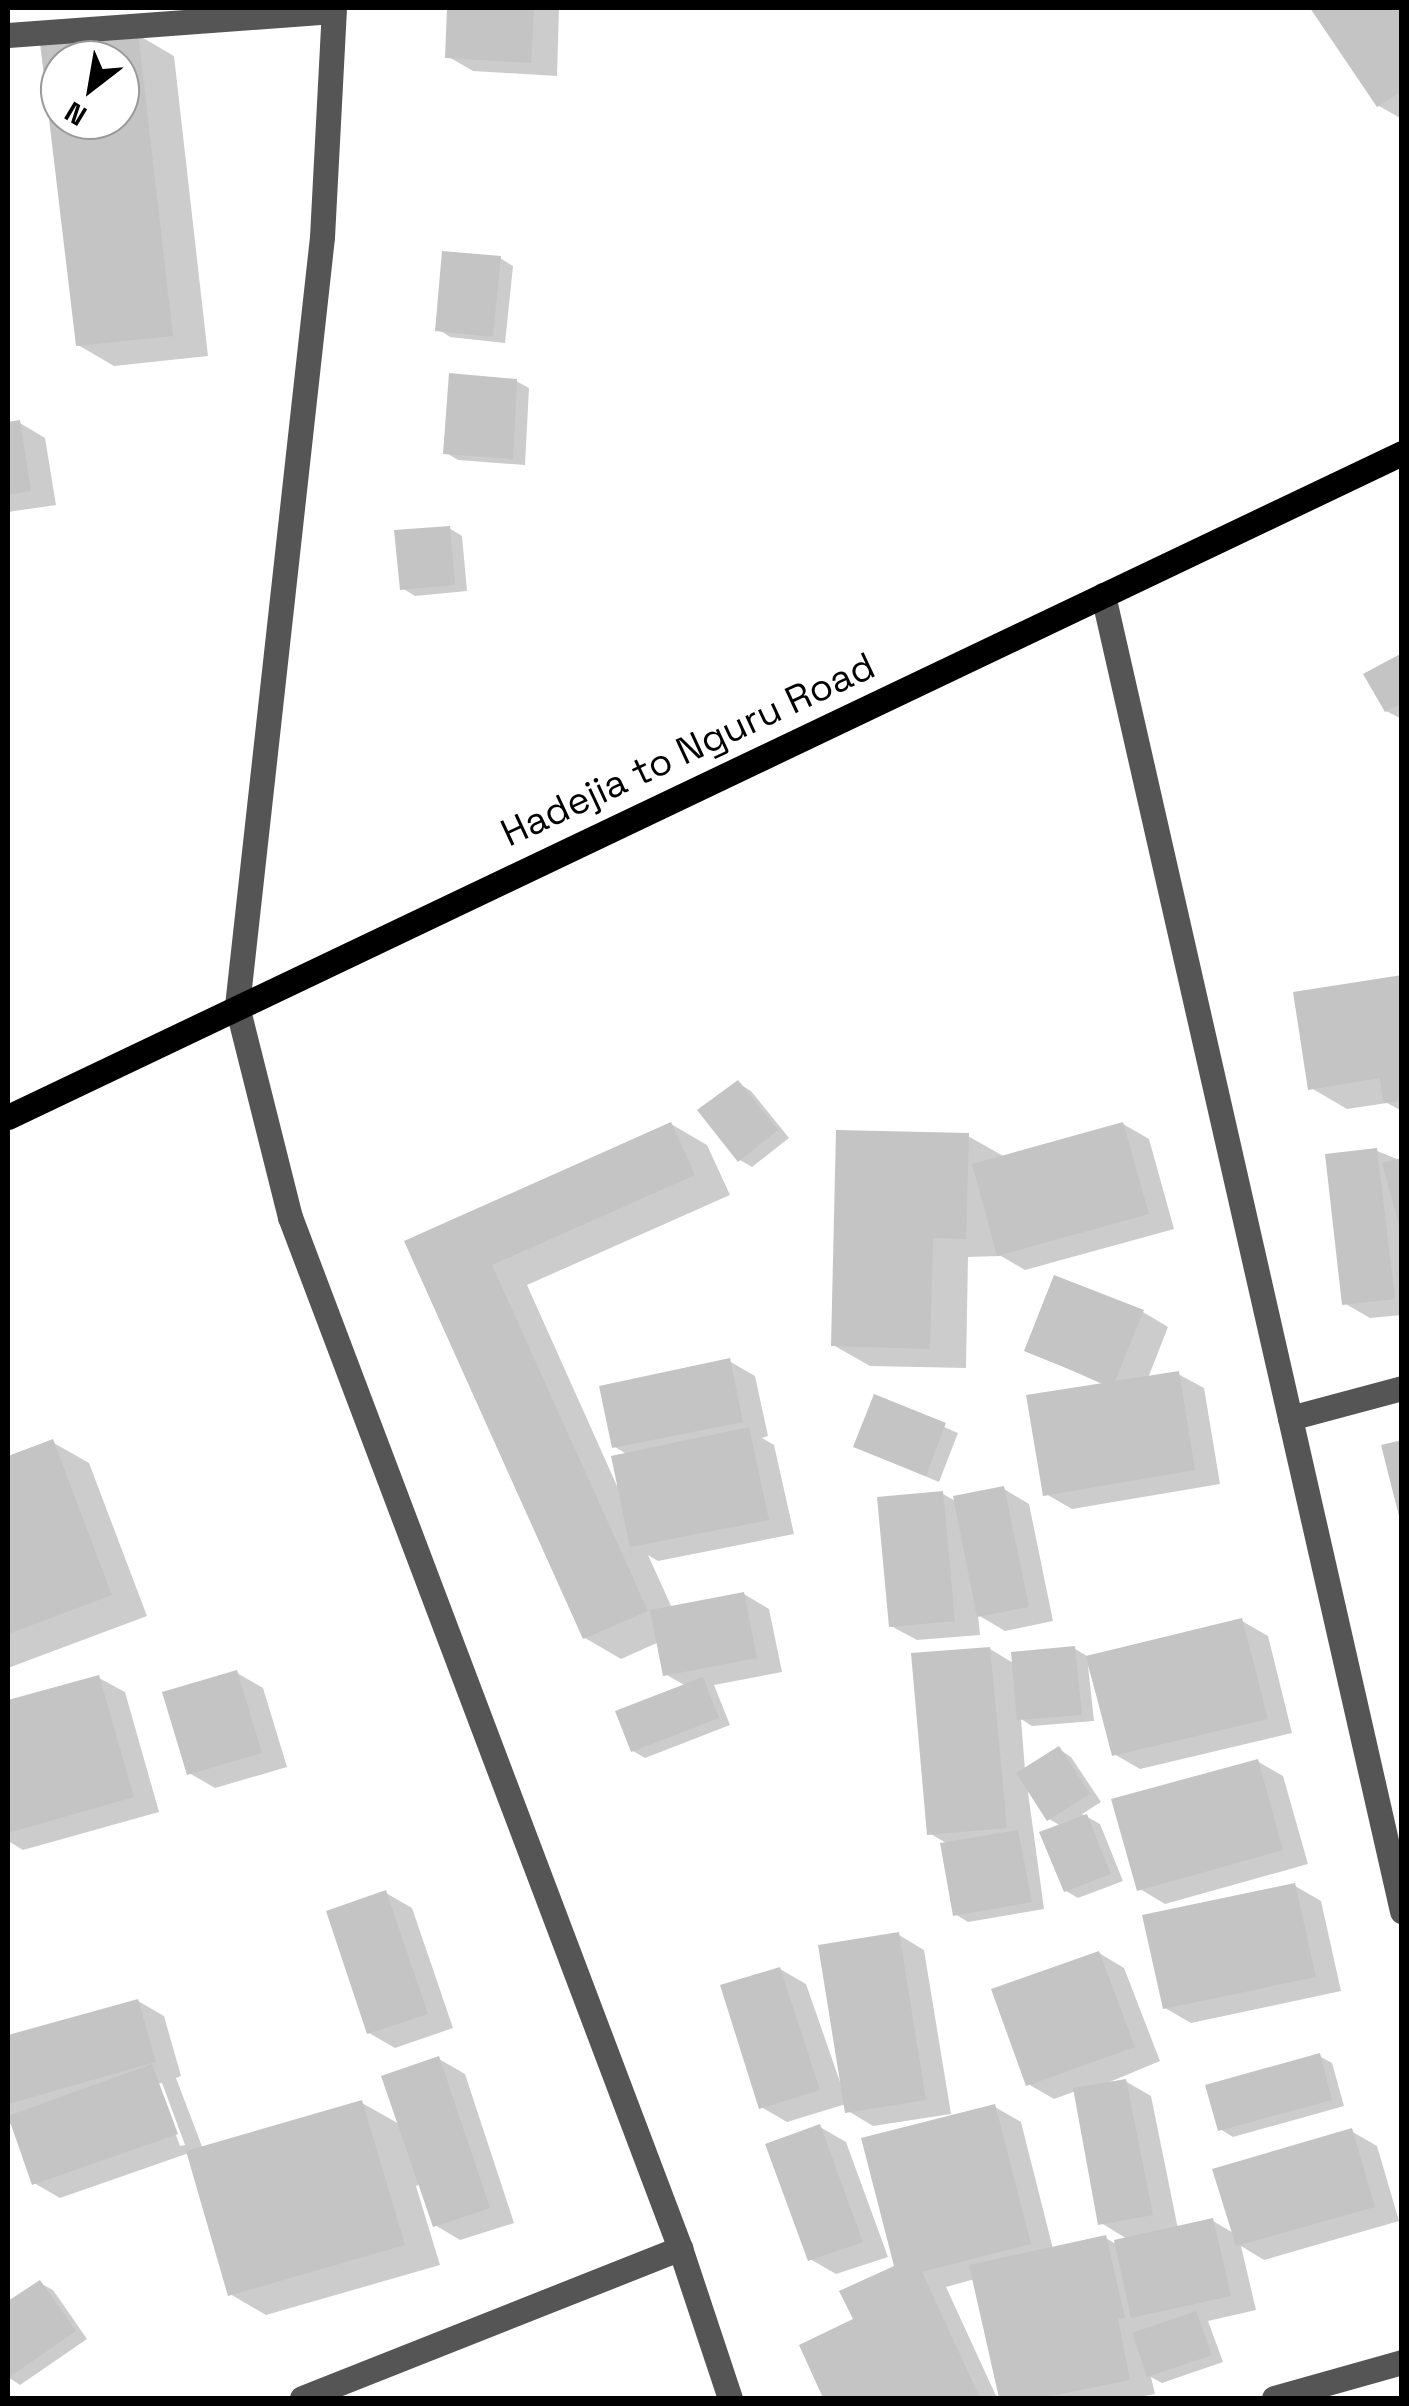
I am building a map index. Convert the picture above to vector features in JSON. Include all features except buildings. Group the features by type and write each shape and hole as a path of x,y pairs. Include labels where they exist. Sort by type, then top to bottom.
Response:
{"main road":[{"name":"Hadejia to Nguru Road","path":"8,1117 1402,452"}],"street":[{"path":"8,34 334,9 322,237 238,1006 290,1218 680,2248 730,2398"},
{"path":"1103,594 1402,1911"},
{"path":"1290,1418 1402,1388"},
{"path":"302,2398 680,2248"},
{"path":"1274,2398 1402,2362"}]}
